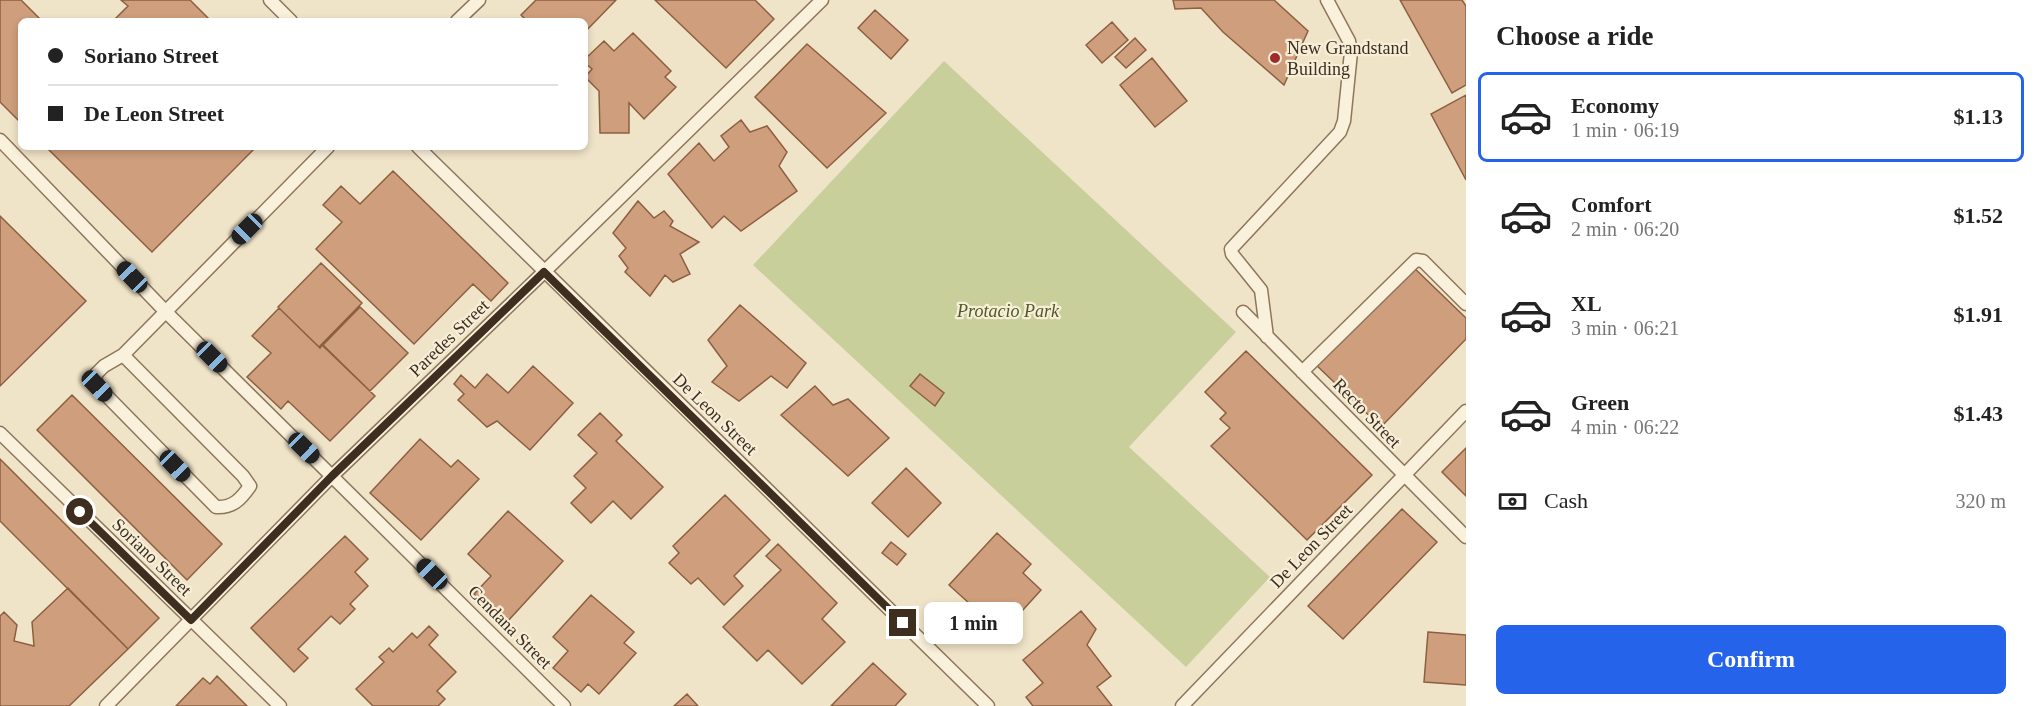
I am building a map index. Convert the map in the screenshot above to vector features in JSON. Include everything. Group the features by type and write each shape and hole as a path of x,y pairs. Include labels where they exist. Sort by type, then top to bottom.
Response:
{"lane":[{"path":"270,0 288,18"},
{"path":"460,18 479,0"},
{"name":"Paredes Street","path":"106,706 332,476 822,0"},
{"path":"1267,337 1263,295 1232,254 1232,249 1340,132 1344,121 1351,52 1349,41 1327,0"},
{"name":"Cendana Street","path":"0,140 165,311 564,706"},
{"path":"123,355 243,476 250,486 243,496 227,507 216,507 97,386 95,375 104,366 123,355 325,150"},
{"name":"De Leon Street","path":"421,150 988,706"},
{"path":"1302,372 1416,260 1423,261 1466,304"},
{"name":"Recto Street","path":"1243,312 1403,476 1466,537"},
{"name":"De Leon Street","path":"1182,706 1466,411"},
{"name":"Soriano Street","path":"0,433 280,706"}],"green space":[{"name":"Protacio Park","path":"944,61 1236,332 1129,447 1270,577 1186,667 753,265"}],"building":[{"path":"0,0 21,0 39,18 18,18 18,120 0,102"},
{"path":"121,0 190,0 208,18 116,18 128,6"},
{"path":"536,0 616,0 588,29 588,18 524,18 521,15"},
{"path":"655,0 755,0 774,19 726,68"},
{"name":"New Grandstand Building","path":"1173,0 1274,0 1308,31 1284,85 1223,32 1201,8 1175,9"},
{"path":"1400,0 1462,0 1466,6 1466,85 1452,93"},
{"path":"875,10 908,40 891,59 858,28"},
{"path":"1112,22 1128,40 1102,63 1086,45"},
{"path":"633,33 671,71 665,77 676,87 644,119 629,103 629,133 600,133 599,91 588,80 588,74 592,69 588,66 588,56 604,41 614,51"},
{"path":"1135,38 1146,50 1126,68 1115,57"},
{"path":"807,44 886,113 827,168 755,97"},
{"path":"1152,58 1187,101 1155,127 1120,85"},
{"path":"1466,95 1466,180 1431,114"},
{"path":"741,120 750,132 767,126 787,152 779,166 797,191 741,231 724,216 712,228 668,174 699,143 714,161 729,147 721,136"},
{"path":"49,150 253,150 152,252"},
{"path":"393,171 508,283 491,301 473,284 414,344 316,249 342,222 323,205 341,186 360,204"},
{"path":"638,201 654,218 664,211 673,221 670,226 699,242 680,254 690,274 673,282 665,275 650,296 625,272 628,268 619,256 626,248 613,233"},
{"path":"0,216 86,301 0,386"},
{"path":"321,263 362,303 319,347 278,307"},
{"path":"1409,263 1466,318 1466,339 1381,427 1313,362"},
{"path":"740,305 806,363 787,388 771,376 739,401 712,382 727,366 708,340"},
{"path":"360,307 408,353 370,391 323,345"},
{"path":"279,308 375,396 330,441 288,401 281,409 247,377 271,353 252,336"},
{"path":"1246,351 1372,475 1307,540 1211,446 1230,428 1220,419 1226,413 1205,392"},
{"path":"533,366 573,403 530,450 497,421 487,427 458,400 464,394 454,384 461,375 475,388 487,374 508,393"},
{"path":"920,374 944,393 935,406 910,386"},
{"path":"815,386 833,405 848,399 889,438 848,476 781,415"},
{"path":"72,395 222,544 187,580 37,430"},
{"path":"600,413 622,435 616,441 663,487 631,519 613,501 591,523 571,503 586,488 574,476 597,453 578,435"},
{"path":"420,439 451,467 458,460 479,479 421,540 370,493"},
{"path":"1466,448 1466,496 1442,472"},
{"path":"0,459 159,618 128,649 0,521"},
{"path":"906,468 941,503 908,537 872,503"},
{"path":"725,495 770,540 734,576 743,586 724,605 698,578 691,584 669,563 679,553 673,546"},
{"path":"1402,509 1437,542 1343,639 1308,606"},
{"path":"508,511 563,561 506,623 474,594 491,576 468,554"},
{"path":"997,533 1031,564 1023,573 1041,590 1002,633 949,585"},
{"path":"345,536 368,559 355,572 368,586 350,604 355,609 340,624 331,616 298,649 308,658 294,672 251,628"},
{"path":"891,542 906,554 897,565 882,553"},
{"path":"778,544 837,603 822,619 845,642 802,684 768,650 757,661 723,627 781,570 766,556"},
{"path":"68,588 128,649 69,706 0,706 0,616 4,612 17,625 14,641 34,646 32,622"},
{"path":"591,595 634,632 624,643 636,653 599,694 588,684 581,692 553,668 568,651 553,637"},
{"path":"1081,611 1096,629 1087,645 1111,676 1097,687 1112,706 1033,706 1026,697 1043,683 1023,660"},
{"path":"429,626 438,635 429,645 456,672 437,691 445,699 438,706 373,706 356,689 384,662 379,657 389,648 393,652 412,633 417,638"},
{"path":"1428,632 1466,635 1466,685 1424,682"},
{"path":"873,663 906,694 895,706 831,706"},
{"path":"217,676 247,706 176,706 203,678 210,684"},
{"path":"687,694 698,706 674,706"}],"place":[{"name":"New Grandstand Building","path":"1275,58"}],"route":[{"path":"80,512 191,620 332,476 544,272 903,623"}]}
